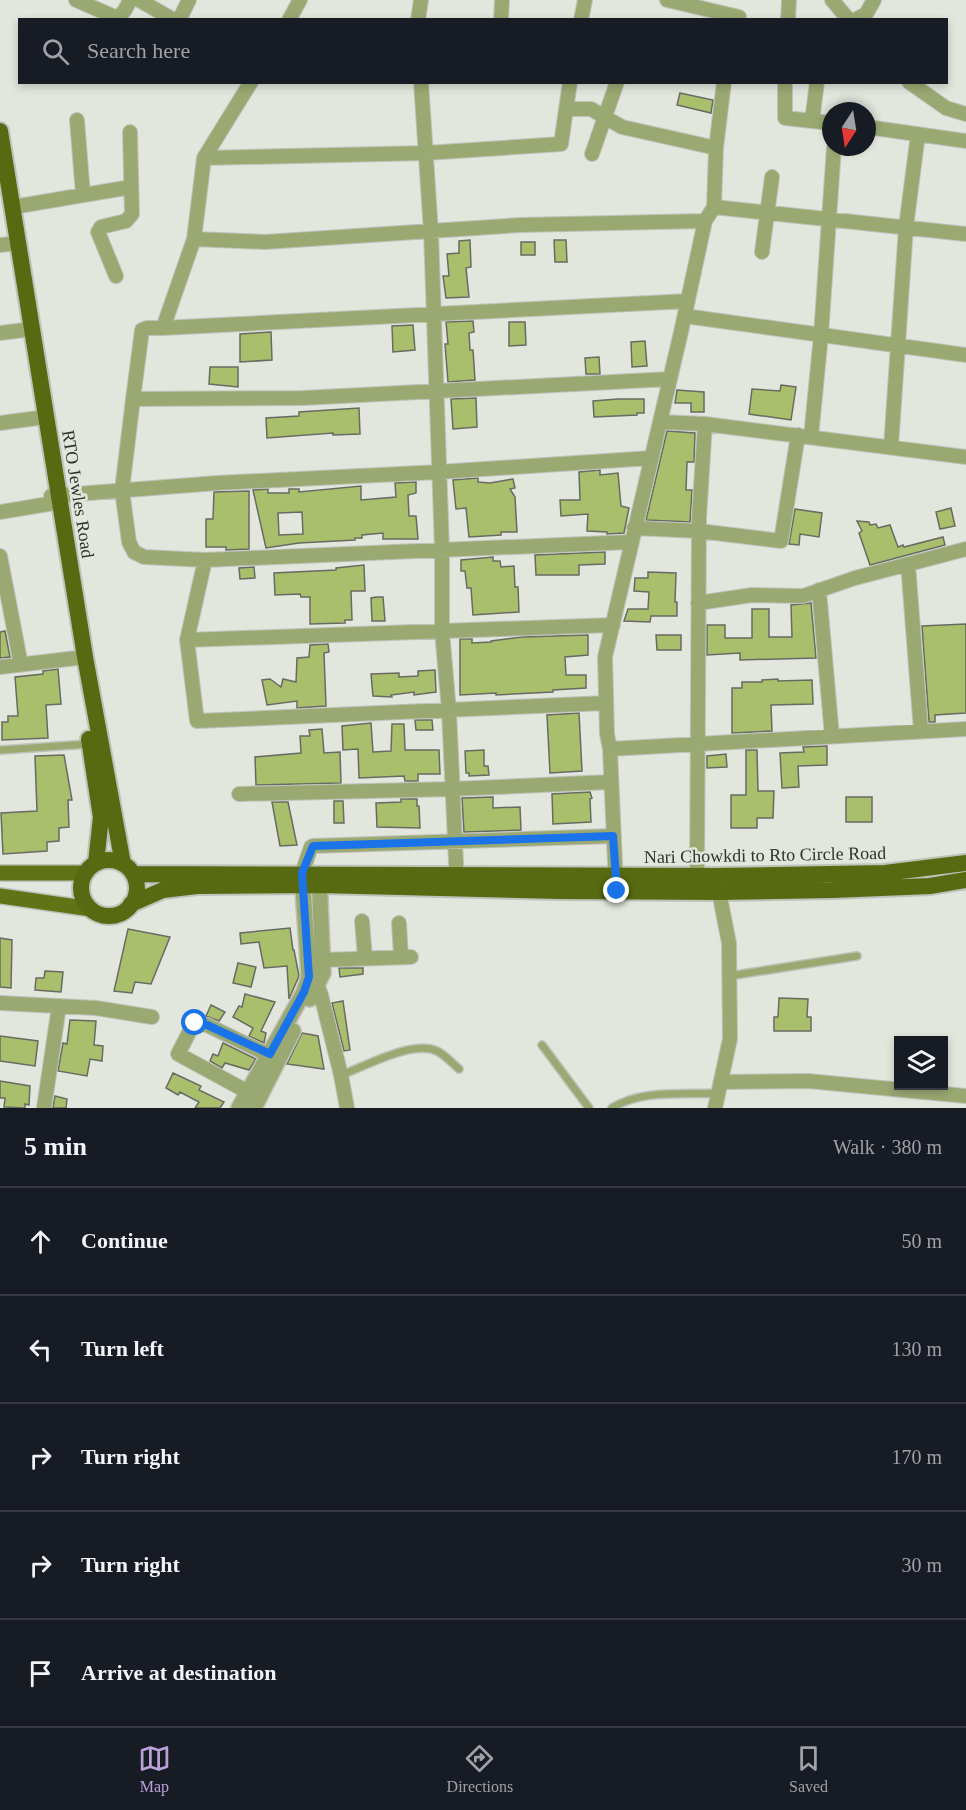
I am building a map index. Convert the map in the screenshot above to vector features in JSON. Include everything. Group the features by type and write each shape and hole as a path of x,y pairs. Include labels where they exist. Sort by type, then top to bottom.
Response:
{"highway":[{"name":"RTO Jewles Road","path":"0,130 77,658 95,743 128,869"},
{"name":"RTO Jewles Road","path":"0,183 5,244 24,330 38,418 55,499 95,743 101,817 91,868"},
{"path":"105,860 115,860 128,869 137,887 136,896 125,911 108,915 99,914 91,909 82,894 81,885 91,868 105,860"},
{"name":"Nari Chowkdi to Rto Circle Road","path":"128,869 197,880 247,880 310,875 457,883 616,884 697,877 885,873 966,863"},
{"path":"131,904 163,890 197,880"},
{"path":"616,884 719,892 833,891 930,886 966,880"}],"main road":[{"path":"0,873 91,868"},
{"path":"0,896 91,909"}],"street":[{"path":"76,0 115,17 124,12 130,0"},
{"path":"139,0 170,18"},
{"path":"180,18 189,0"},
{"path":"290,18 300,0"},
{"path":"418,18 421,0"},
{"path":"501,18 502,0"},
{"path":"581,18 585,0"},
{"path":"669,0 717,6 739,17"},
{"path":"788,18 789,0"},
{"path":"832,0 847,18"},
{"path":"859,18 866,15 874,0"},
{"path":"163,328 194,239 204,158 250,84"},
{"path":"421,84 431,232 442,550 442,631 449,711 457,883"},
{"path":"204,158 426,153 561,144 570,84"},
{"path":"592,154 616,84"},
{"path":"616,884 605,657 705,221 714,207 716,148 724,84"},
{"path":"785,84 785,118 822,122"},
{"path":"812,121 817,84"},
{"path":"912,84 946,108 966,114"},
{"path":"566,109 591,109 622,127 716,148"},
{"path":"77,120 83,195"},
{"path":"876,128 966,141"},
{"path":"116,276 98,236 98,229 130,219 132,214 130,132"},
{"path":"891,447 906,227 918,134"},
{"path":"634,528 699,531 781,541 804,436 821,335 833,156"},
{"path":"762,252 772,177"},
{"path":"13,207 132,187"},
{"path":"714,207 966,234"},
{"path":"194,239 265,242 520,225 705,221"},
{"path":"631,542 205,560 144,557 134,552 129,542 122,490 142,330 688,301"},
{"path":"685,316 966,355"},
{"path":"0,333 24,330"},
{"path":"133,399 303,398 670,379"},
{"path":"0,423 38,418"},
{"path":"660,422 705,424 966,457"},
{"path":"697,877 699,531 705,424"},
{"path":"0,512 55,499 122,490 651,458"},
{"path":"698,603 753,595 803,596 855,578 966,549"},
{"path":"0,556 21,665"},
{"path":"205,560 187,640 197,721 606,703"},
{"path":"908,564 921,731"},
{"path":"819,590 832,736"},
{"path":"187,640 613,625"},
{"path":"0,668 77,658"},
{"path":"610,749 966,729"},
{"path":"239,794 453,789 610,782"},
{"path":"347,1108 341,1075 313,980 310,875 313,846 613,836"},
{"path":"254,1108 274,1057 304,992 313,980 323,973 310,875"},
{"path":"715,1108 730,1039 729,943 719,892"},
{"path":"362,921 365,958"},
{"path":"323,960 406,957 399,923"},
{"path":"0,1003 96,1008 152,1017"},
{"path":"44,1108 59,1006"},
{"path":"248,1092 178,1054 195,1023 207,1025 274,1057"},
{"path":"239,1108 274,1057"},
{"path":"720,1087 808,1081 966,1096"}],"lane":[{"path":"1,750 95,743"},
{"path":"729,976 857,956"},
{"path":"542,1045 589,1108"},
{"path":"341,1075 404,1051 423,1048 435,1050 459,1069"},
{"path":"612,1108 624,1100 638,1097 720,1087"}],"building":[{"path":"680,93 713,100 711,113 677,105"},
{"path":"470,240 471,267 466,268 469,297 446,298 443,276 449,276 447,254 459,253 459,241"},
{"path":"554,240 566,240 567,262 555,262"},
{"path":"521,242 535,242 535,255 521,255"},
{"path":"473,321 474,332 469,333 470,350 473,350 475,380 448,382 446,322"},
{"path":"509,322 525,322 526,345 509,346"},
{"path":"413,325 415,350 393,352 392,326"},
{"path":"271,332 272,360 240,362 240,334"},
{"path":"645,341 647,366 632,367 631,342"},
{"path":"599,357 600,374 586,374 585,358"},
{"path":"210,367 238,367 238,387 209,384"},
{"path":"781,385 796,387 791,420 749,414 752,389 780,391"},
{"path":"677,390 704,392 704,412 691,412 691,403 675,403"},
{"path":"476,398 477,427 453,429 451,399"},
{"path":"644,399 644,413 594,417 593,401"},
{"path":"359,408 360,434 333,435 333,433 267,438 266,418 299,416 299,412"},
{"path":"667,431 695,433 694,462 687,462 686,490 692,490 690,522 646,520"},
{"path":"600,470 600,475 618,473 621,506 629,508 624,533 607,534 607,532 587,531 588,514 561,516 560,500 580,500 579,472"},
{"path":"478,478 478,482 490,483 513,479 515,488 510,489 515,497 517,532 469,537 466,508 456,509 453,480"},
{"path":"416,482 416,493 408,495 409,516 416,516 418,539 383,539 383,533 362,535 362,538 355,538 355,540 299,543 266,548 253,490 268,489 268,493 289,493 289,489 299,489 299,492 361,486 361,500 396,497 395,483","holes":["302,512 303,534 279,535 278,513"]},
{"path":"249,491 249,549 226,550 226,547 206,547 206,519 213,519 214,492"},
{"path":"951,508 955,526 940,529 936,512"},
{"path":"795,509 822,513 819,537 800,534 799,545 789,544"},
{"path":"857,521 869,522 870,525 876,524 878,528 890,525 898,547 943,537 945,545 870,565 859,533 862,531"},
{"path":"605,552 605,564 579,565 579,575 536,575 535,555"},
{"path":"493,557 493,561 500,561 501,567 514,566 519,612 473,615 471,588 467,588 465,571 461,571 461,560"},
{"path":"364,565 365,591 351,591 352,620 345,620 345,623 310,624 310,597 301,597 300,594 275,595 274,573 336,570 336,568"},
{"path":"254,567 255,578 240,579 239,568"},
{"path":"648,572 676,573 677,616 651,616 650,622 624,621 628,609 648,609 649,592 634,591 635,578 648,578"},
{"path":"383,597 385,621 372,621 371,598"},
{"path":"811,603 816,658 740,660 740,653 707,655 707,625 725,625 725,638 752,638 752,609 769,609 769,637 792,637 791,605"},
{"path":"966,624 966,713 935,715 935,722 929,722 922,626"},
{"path":"5,631 10,657 0,658 0,632"},
{"path":"588,635 588,655 565,657 566,675 586,675 586,688 553,690 553,692 460,695 460,639 472,639 472,643 522,637"},
{"path":"656,635 681,635 681,650 657,650"},
{"path":"328,644 329,652 324,653 326,706 297,708 297,701 267,705 262,680 270,679 281,687 283,679 296,682 297,658 309,657 310,645"},
{"path":"58,669 61,704 46,705 48,738 2,740 2,722 8,722 8,716 18,716 15,677 43,674 43,671"},
{"path":"435,670 436,692 414,695 414,692 391,695 392,697 373,696 371,674 399,673 399,677 418,676 418,671"},
{"path":"778,679 778,681 812,680 813,704 771,705 772,731 732,733 732,688 742,688 742,682"},
{"path":"579,713 582,771 550,773 547,715"},
{"path":"415,720 432,720 433,730 416,730"},
{"path":"371,723 373,752 391,751 392,724 404,724 405,750 439,750 440,774 418,774 418,781 405,781 404,776 359,778 358,749 343,750 342,726"},
{"path":"322,729 324,753 340,752 341,783 256,785 255,757 301,753 300,736 310,736 309,730"},
{"path":"827,746 827,765 798,766 799,787 782,788 780,753 804,752 803,747"},
{"path":"484,750 484,766 488,766 489,775 469,776 469,773 466,773 465,751"},
{"path":"746,750 757,750 758,791 774,791 773,818 757,818 757,828 731,828 731,795 746,795"},
{"path":"726,754 727,767 707,768 707,756"},
{"path":"64,755 72,800 68,800 69,827 59,828 59,841 47,842 47,851 3,854 1,813 37,811 35,756"},
{"path":"590,792 591,822 553,824 552,794"},
{"path":"493,797 493,808 520,807 521,830 464,832 462,798"},
{"path":"846,797 872,797 872,822 846,822"},
{"path":"401,799 417,799 420,828 377,827 376,803 401,802"},
{"path":"334,801 343,801 344,823 334,823"},
{"path":"272,802 288,802 297,845 280,846"},
{"path":"290,928 299,976 289,999 287,966 264,968 259,942 241,944 240,933"},
{"path":"128,929 170,937 151,984 135,982 132,993 114,991"},
{"path":"0,938 12,940 11,988 0,987"},
{"path":"238,963 256,967 251,987 233,983"},
{"path":"339,968 363,968 363,974 340,977"},
{"path":"45,971 63,972 61,992 35,990 36,978 44,978"},
{"path":"245,994 275,1002 261,1031 266,1033 264,1043 249,1036 253,1028 233,1017 239,1006 242,1007"},
{"path":"779,998 808,999 807,1017 811,1017 811,1031 774,1031 774,1017 778,1017"},
{"path":"343,1001 350,1050 344,1051 332,1003"},
{"path":"211,1005 225,1012 219,1021 206,1016"},
{"path":"70,1020 96,1021 94,1045 103,1046 102,1061 90,1059 87,1076 58,1071 63,1043 67,1044"},
{"path":"302,1033 318,1036 324,1069 287,1064"},
{"path":"0,1036 38,1041 35,1066 0,1061"},
{"path":"223,1043 256,1059 249,1070 225,1063 222,1068 210,1061 213,1054 218,1056"},
{"path":"173,1073 201,1086 199,1090 224,1102 220,1108 195,1108 199,1102 166,1088"},
{"path":"0,1081 30,1086 29,1105 25,1104 25,1108 4,1107 5,1098 0,1098"},
{"path":"55,1096 67,1099 66,1108 53,1108"}],"route":[{"path":"195,1023 207,1025 270,1054 304,992 309,977 302,873 313,846 613,836 617,891"}]}
